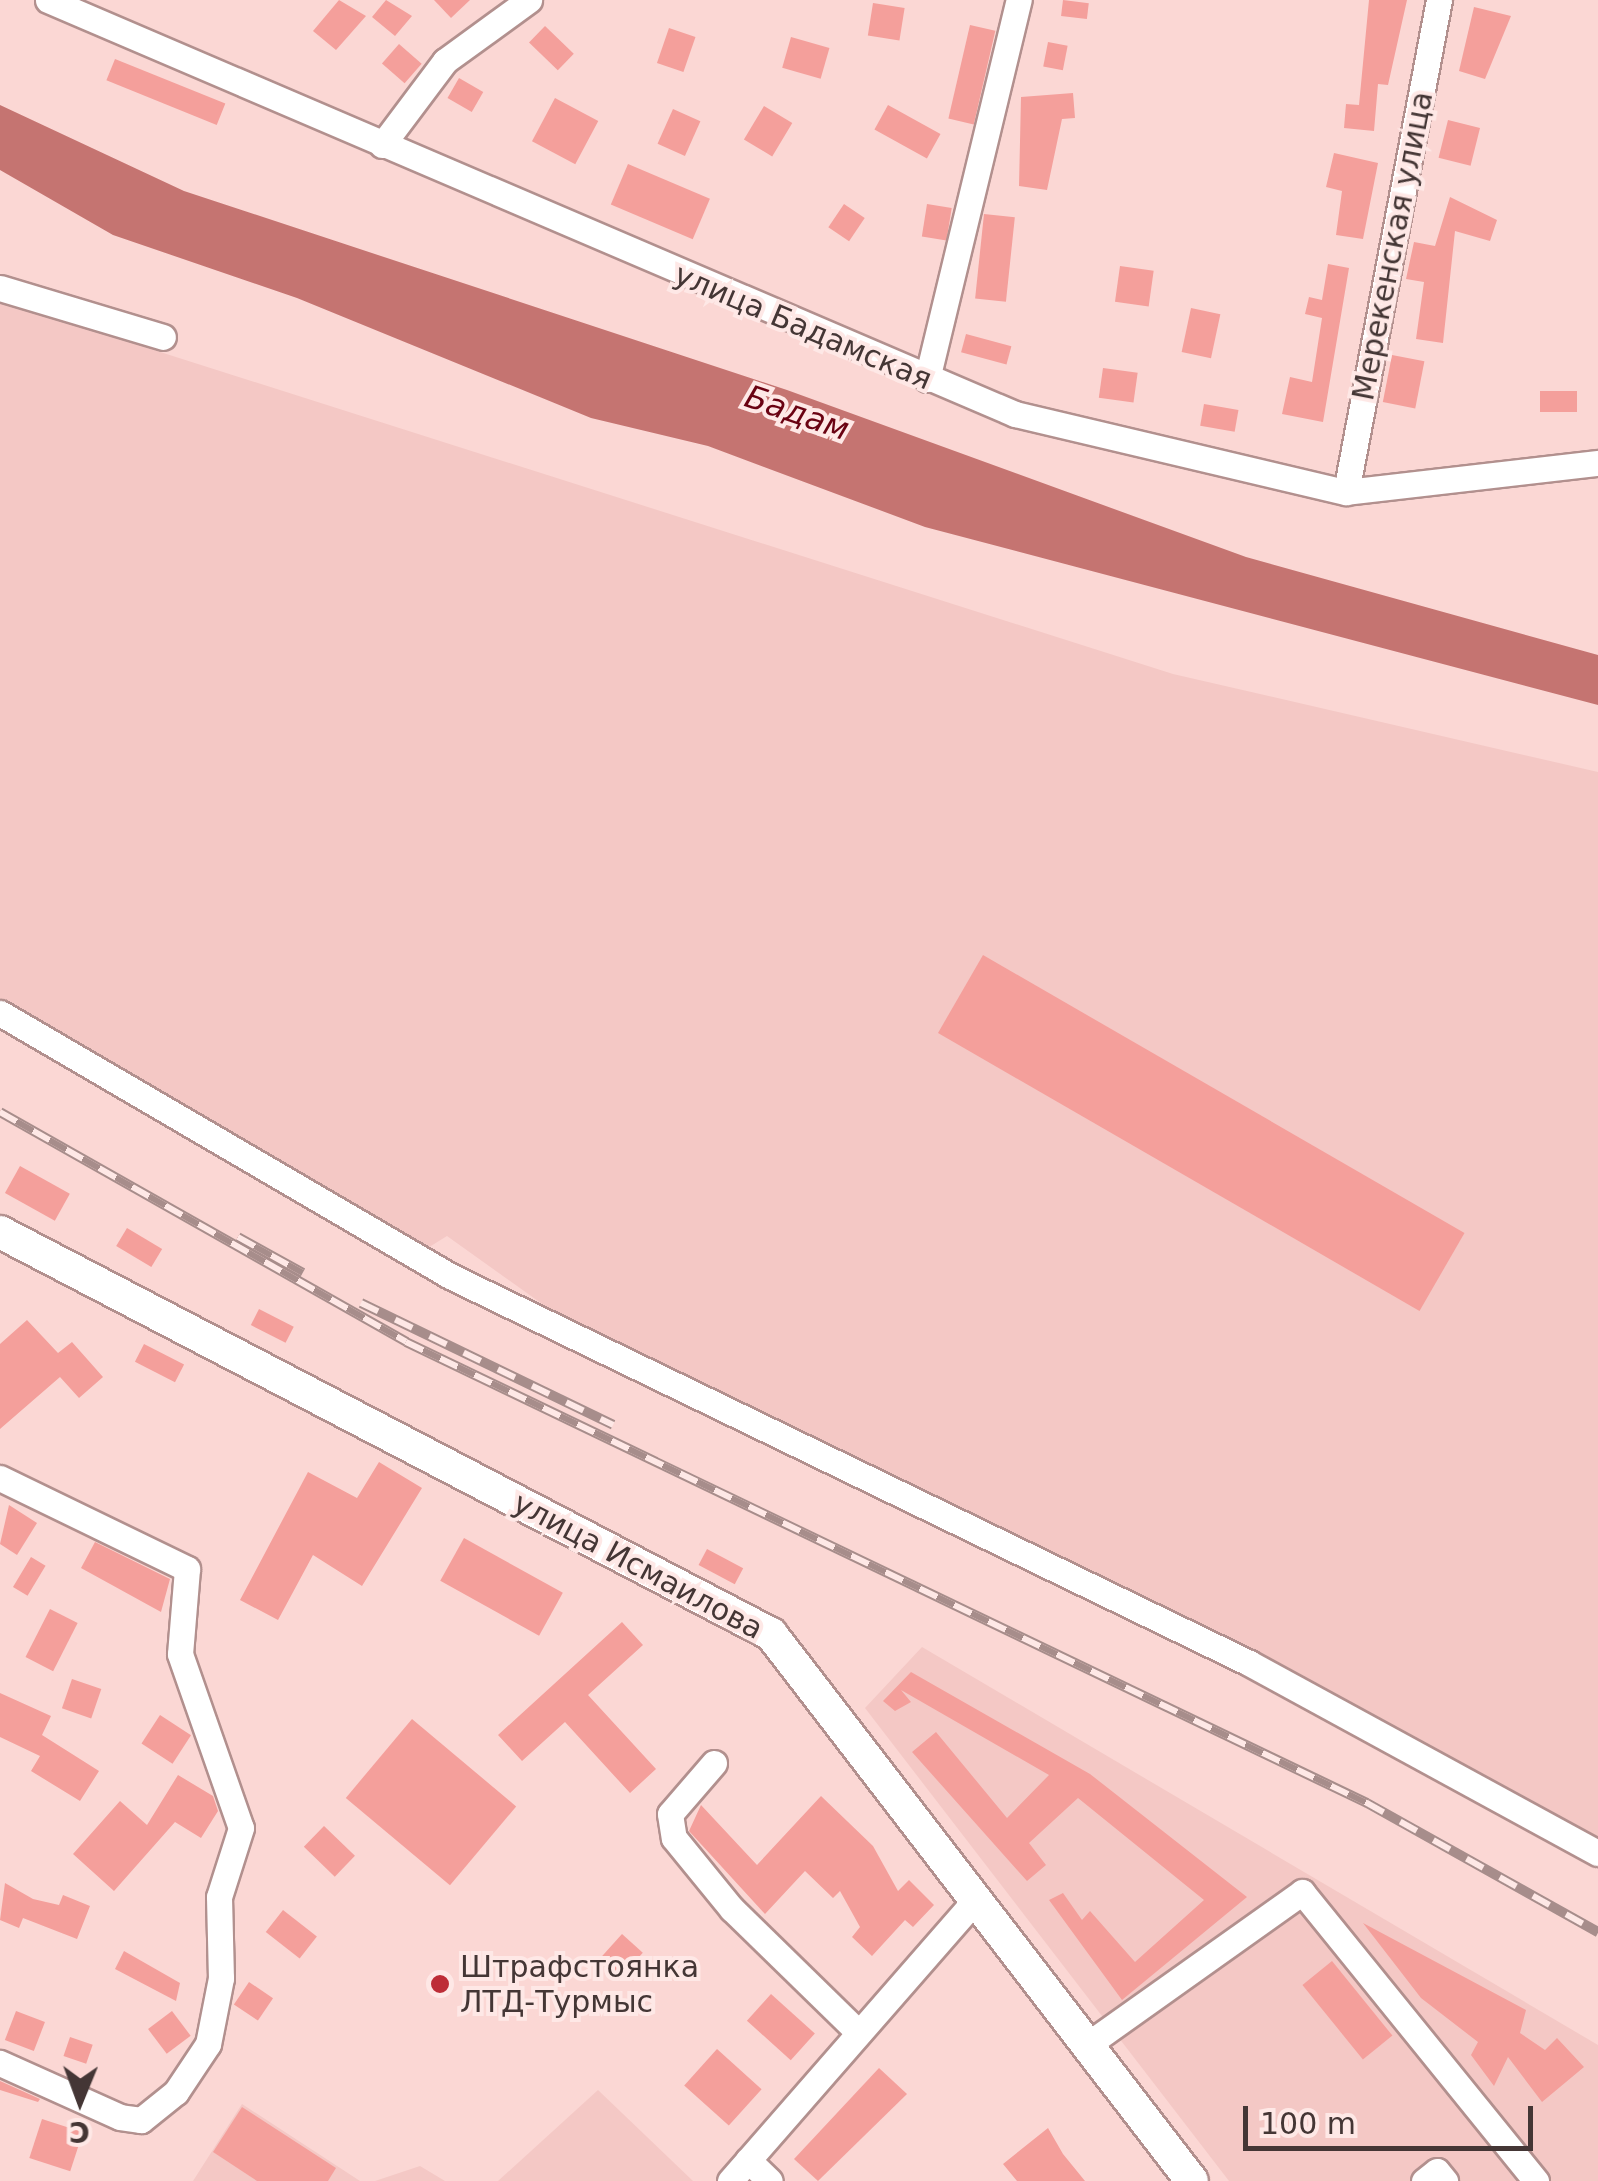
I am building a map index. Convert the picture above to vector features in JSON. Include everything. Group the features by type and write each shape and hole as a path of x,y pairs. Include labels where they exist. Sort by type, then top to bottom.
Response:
{"main road":[{"name":"улица Исмаилова","path":"0,1232 771,1634 1192,2181"}],"street":[{"name":"улица Бадамская","path":"48,0 1014,414 1346,492 1598,463"},
{"path":"382,145 445,61 530,0"},
{"path":"927,379 1019,0"},
{"name":"Мерекенская улица","path":"1346,492 1439,0"},
{"path":"0,288 163,337"},
{"path":"0,1013 450,1276 1249,1664 1598,1853"},
{"path":"0,1478 187,1569 180,1654 241,1828 218,1897 221,1978 208,2044 176,2092 141,2120 120,2118 0,2063"},
{"path":"714,1763 670,1814 674,1838 732,1910 859,2033"},
{"path":"1087,2045 1302,1892 1536,2181"},
{"path":"730,2181 976,1900"},
{"path":"748,2160 770,2181"},
{"path":"1424,2181 1437,2171 1445,2181"}],"shaded area":[{"path":"0,301 1173,674 1598,772 1598,1847 608,1351 447,1236 426,1249 0,1026"},
{"path":"922,1647 1598,2045 1598,2181 1229,2181 865,1708"},
{"path":"598,2090 693,2181 498,2181"},
{"path":"242,2104 360,2181 193,2181"},
{"path":"420,2166 445,2181 375,2181"}],"water":[{"name":"Бадам","path":"0,105 184,191 787,390 1246,557 1598,655 1598,705 925,527 708,446 591,418 297,298 113,235 0,170"}],"building":[{"path":"339,0 366,16 336,50 313,31"},
{"path":"386,0 412,16 395,36 372,17"},
{"path":"434,0 470,0 451,18"},
{"path":"1063,0 1089,3 1087,19 1061,16"},
{"path":"1369,0 1407,0 1388,85 1378,84 1374,131 1344,128 1346,104 1359,105"},
{"path":"873,3 905,8 899,41 868,36"},
{"path":"1474,7 1511,16 1485,79 1459,71"},
{"path":"970,25 995,31 974,124 948,119"},
{"path":"545,26 574,54 558,70 529,43"},
{"path":"669,28 695,37 683,72 657,63"},
{"path":"791,37 829,48 821,79 782,68"},
{"path":"1048,42 1068,46 1063,70 1043,67"},
{"path":"399,44 422,64 405,83 382,64"},
{"path":"115,59 225,104 217,125 106,80"},
{"path":"459,78 483,92 472,112 448,98"},
{"path":"1073,93 1075,118 1062,119 1047,190 1019,186 1021,97"},
{"path":"555,98 598,121 575,164 532,141"},
{"path":"888,105 940,134 927,159 874,129"},
{"path":"764,106 792,123 772,156 744,139"},
{"path":"673,109 700,121 685,156 658,144"},
{"path":"1448,120 1480,128 1471,166 1439,158"},
{"path":"1334,153 1378,163 1363,239 1336,235 1342,191 1326,187"},
{"path":"628,164 710,199 693,239 611,205"},
{"path":"1450,197 1497,220 1490,241 1455,231 1443,343 1416,339 1424,282 1406,279 1414,242 1435,246"},
{"path":"844,204 865,218 849,241 828,227"},
{"path":"927,204 952,208 947,241 922,237"},
{"path":"984,214 1015,217 1006,302 975,299"},
{"path":"1328,264 1349,268 1323,422 1282,414 1290,377 1312,382 1322,318 1305,314 1309,297 1322,300"},
{"path":"1120,266 1154,271 1149,306 1115,302"},
{"path":"1191,308 1220,314 1211,358 1182,352"},
{"path":"966,334 1011,346 1006,365 961,352"},
{"path":"1392,355 1424,361 1415,408 1383,402"},
{"path":"1103,368 1138,373 1133,403 1099,398"},
{"path":"1540,391 1577,391 1577,412 1540,412"},
{"path":"1204,404 1238,410 1235,432 1200,426"},
{"path":"983,955 1465,1233 1420,1311 938,1033"},
{"path":"20,1166 70,1194 55,1221 5,1193"},
{"path":"127,1228 162,1249 151,1267 116,1246"},
{"path":"259,1309 294,1327 286,1343 251,1325"},
{"path":"27,1320 58,1353 72,1342 103,1377 79,1398 60,1377 0,1429 0,1344"},
{"path":"144,1344 184,1364 175,1382 135,1362"},
{"path":"379,1462 422,1488 362,1586 313,1555 278,1620 240,1600 308,1472 357,1498"},
{"path":"9,1505 37,1523 17,1555 0,1544"},
{"path":"464,1538 563,1593 539,1636 440,1581"},
{"path":"95,1542 170,1579 161,1612 81,1568"},
{"path":"707,1549 743,1568 735,1584 699,1565"},
{"path":"31,1557 46,1566 28,1596 13,1587"},
{"path":"50,1609 78,1623 53,1671 25,1657"},
{"path":"622,1622 643,1645 588,1695 656,1769 630,1793 565,1722 522,1761 498,1735"},
{"path":"911,1672 1090,1774 1247,1897 1122,2000 1049,1900 1063,1893 1082,1920 1090,1911 1135,1962 1204,1900 1078,1798 1029,1843 1046,1865 1027,1881 912,1752 936,1732 1007,1818 1049,1775 901,1690 911,1702 895,1711 883,1701"},
{"path":"72,1679 101,1689 91,1718 62,1708"},
{"path":"0,1693 51,1716 42,1735 99,1771 80,1801 31,1771 40,1756 0,1737"},
{"path":"160,1715 191,1735 173,1764 141,1744"},
{"path":"412,1719 516,1806 450,1885 346,1798"},
{"path":"178,1775 213,1796 218,1811 201,1838 175,1822 114,1891 73,1854 120,1801 147,1825"},
{"path":"821,1796 873,1846 898,1891 909,1880 934,1905 913,1927 905,1920 872,1956 852,1937 860,1927 840,1891 833,1898 805,1871 765,1914 689,1831 701,1805 757,1865"},
{"path":"324,1826 355,1856 335,1877 304,1847"},
{"path":"5,1883 33,1899 59,1905 63,1895 90,1906 77,1939 23,1918 19,1928 0,1920"},
{"path":"283,1910 317,1936 300,1959 266,1932"},
{"path":"1363,1923 1526,2010 1520,2033 1545,2050 1557,2038 1584,2067 1542,2102 1508,2057 1494,2086 1471,2055 1478,2042 1421,1998"},
{"path":"622,1934 643,1953 619,1979 598,1961"},
{"path":"124,1951 180,1983 176,2001 115,1969"},
{"path":"1332,1961 1392,2036 1363,2060 1302,1985"},
{"path":"249,1982 273,1998 258,2021 234,2004"},
{"path":"771,1994 815,2033 791,2060 747,2021"},
{"path":"16,2011 45,2022 34,2051 5,2040"},
{"path":"172,2011 191,2036 167,2054 148,2029"},
{"path":"70,2037 93,2045 86,2064 63,2056"},
{"path":"717,2049 762,2089 729,2126 684,2085"},
{"path":"879,2068 907,2094 818,2181 794,2159"},
{"path":"0,2081 40,2099 38,2102 0,2090"},
{"path":"242,2107 336,2168 328,2181 257,2181 213,2152"},
{"path":"42,2119 83,2132 70,2171 29,2158"},
{"path":"1048,2128 1085,2181 1017,2181 1003,2164"}],"railway":[{"path":"0,1112 406,1342 1367,1803 1598,1932"},
{"path":"238,1237 303,1273"},
{"path":"361,1303 613,1425"}],"place":[{"name":"Штрафстоянка ЛТД-Турмыс","path":"440,1984"}]}
